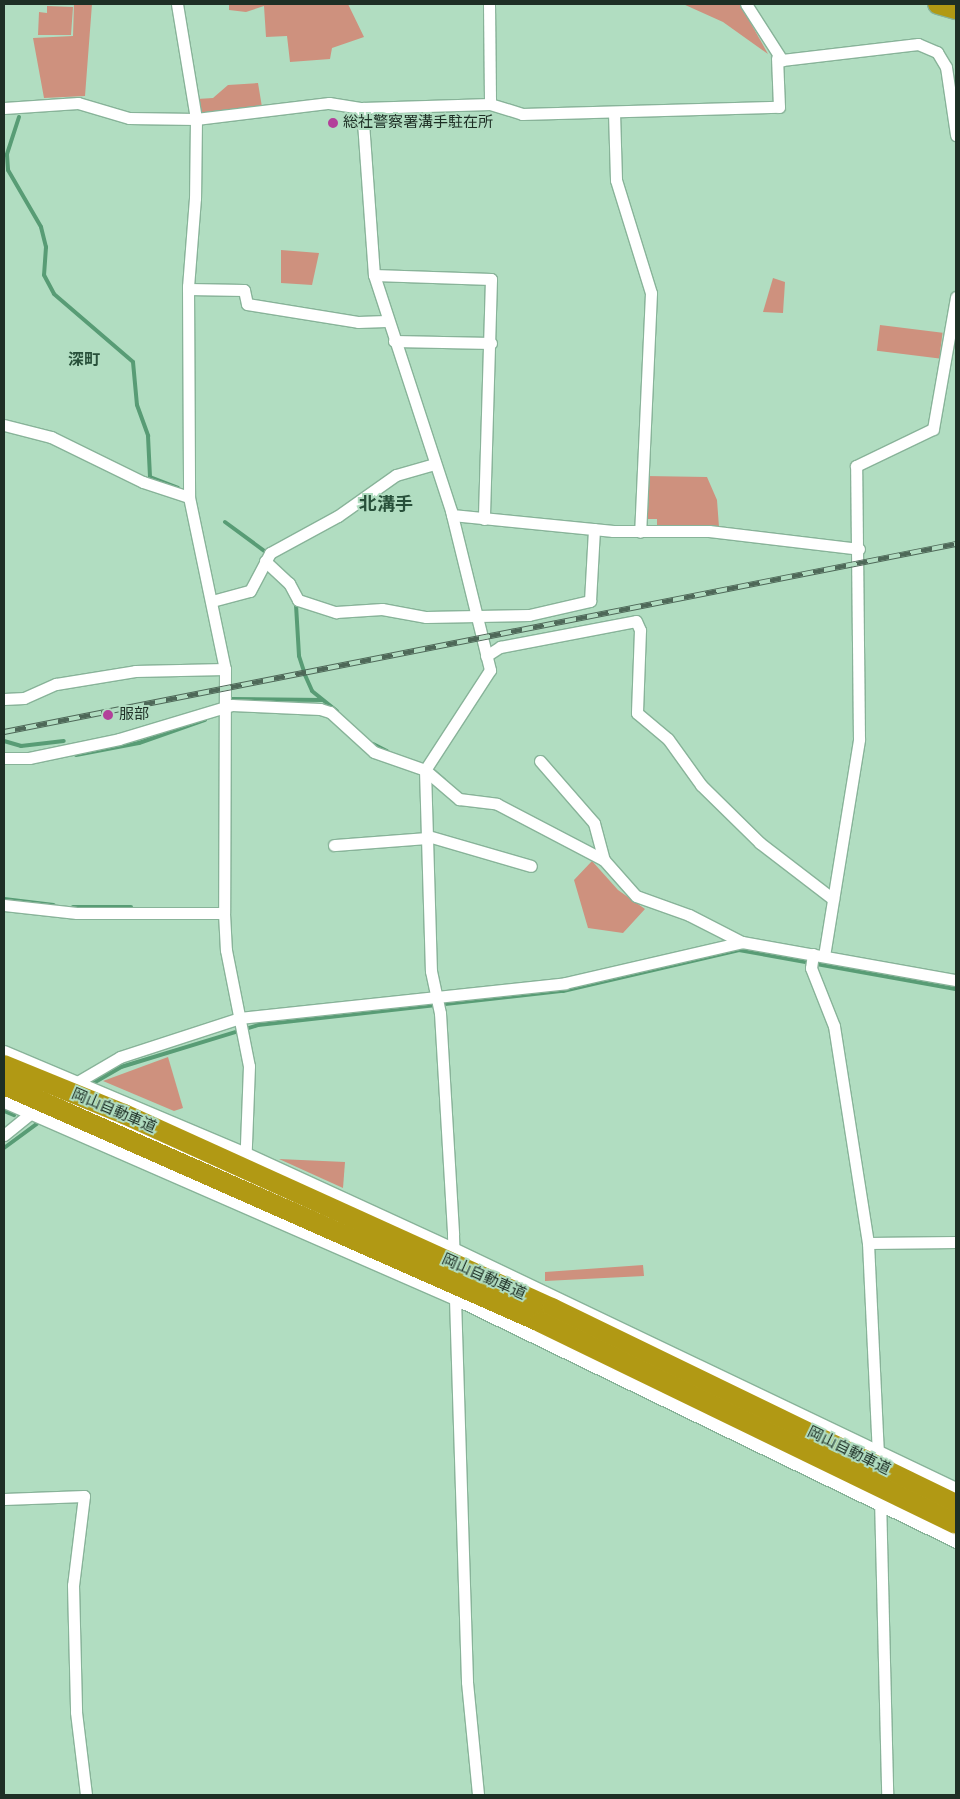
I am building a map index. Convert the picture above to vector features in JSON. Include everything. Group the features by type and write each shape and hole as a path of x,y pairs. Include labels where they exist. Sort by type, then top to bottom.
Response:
{"highway":[{"path":"938,4 956,9"},
{"name":"岡山自動車道","path":"4,1065 124,1114 534,1300 956,1504"},
{"name":"岡山自動車道","path":"4,1085 125,1135 540,1322 956,1524"}],"street":[{"path":"177,4 196,119 196,198 188,289 189,497 212,600 224,670 221,706 226,950 243,1025 250,1102 243,1203"},
{"path":"489,4 490,104"},
{"path":"4,108 78,103 129,118 196,119 329,103 362,108 490,104 522,114 780,107 777,58 746,4"},
{"path":"777,58 926,47 937,52 946,67 956,134"},
{"path":"362,108 374,275 386,321 452,515 490,670 427,767 431,971 440,1013 453,1248 467,1682 478,1795"},
{"path":"614,112 616,180 651,293 640,532"},
{"path":"374,275 491,279 491,343 484,519"},
{"path":"188,289 244,290 247,304 358,322 386,321"},
{"path":"886,1795 880,1503 868,1243 834,1026 815,959 834,899 859,739 859,549 856,466 933,429 956,297"},
{"path":"394,341 491,343"},
{"path":"4,425 51,437 143,482 189,497"},
{"path":"212,600 250,591 270,553 338,516 396,476 434,464"},
{"path":"452,515 640,532 709,531 859,549"},
{"path":"265,561 280,573 298,600 321,608 382,609 426,618 528,615 590,601 594,529"},
{"path":"486,656 500,647 636,621 640,630 637,713 668,739 701,785 760,843 834,899"},
{"path":"4,699 24,698 56,684 135,671 224,670"},
{"path":"4,758 29,758 119,739 221,706 271,705 330,712 374,752 427,767 459,799 497,804 604,860 642,900 688,915 742,942 815,959 956,980"},
{"path":"540,761 594,823 604,860"},
{"path":"334,846 428,837 531,866"},
{"path":"4,905 77,913 224,913"},
{"path":"4,1135 41,1116 120,1057 243,1025 565,983 742,942"},
{"path":"4,1051 246,1153 453,1248 878,1449 956,1488"},
{"path":"4,1102 41,1116 243,1203 455,1300 880,1503 956,1542"},
{"path":"868,1243 956,1242"},
{"path":"4,1499 84,1496 73,1585 76,1712 86,1795"}],"shaded area":[{"path":"74,4 92,4 85,96 44,98 33,38 73,36"},
{"path":"229,4 348,4 364,37 332,48 330,59 290,62 287,36 266,37 264,6 246,12 229,10"},
{"path":"683,4 740,4 768,54 723,22"},
{"path":"47,6 73,7 71,35 38,35 39,12 47,13"},
{"path":"258,83 262,107 200,115 197,99 213,98 228,85"},
{"path":"281,250 319,253 312,285 281,283"},
{"path":"773,278 785,282 783,313 763,312"},
{"path":"880,325 943,333 939,358 877,351"},
{"path":"646,476 707,477 717,500 719,527 657,526 657,519 645,519"},
{"path":"592,861 618,890 645,909 623,933 588,928 574,880"},
{"path":"168,1057 183,1108 174,1111 103,1081"},
{"path":"279,1159 345,1162 343,1188"},
{"path":"643,1265 644,1276 545,1281 545,1272"}],"waterway":[{"path":"19,117 7,155 8,170 41,227 46,247 44,275 54,294 133,362 137,405 148,436 150,477 178,488"},
{"path":"225,522 267,553"},
{"path":"296,605 299,656 305,675 312,691 337,711"},
{"path":"232,699 322,700"},
{"path":"76,755 139,743 205,720"},
{"path":"4,741 21,746 64,741"},
{"path":"373,744 387,751"},
{"path":"429,767 444,780"},
{"path":"4,899 54,905"},
{"path":"73,907 131,907"},
{"path":"90,1085 121,1067 258,1025 563,991 739,950 956,989"},
{"path":"4,1111 14,1115"},
{"path":"4,1148 42,1120"}],"railway":[{"path":"4,732 956,544"}],"place":[{"name":"総社警察署溝手駐在所","path":"333,123"},
{"name":"服部","path":"108,715"}],"district":[{"name":"深町","path":"84,360"},
{"name":"北溝手","path":"386,504"}]}
